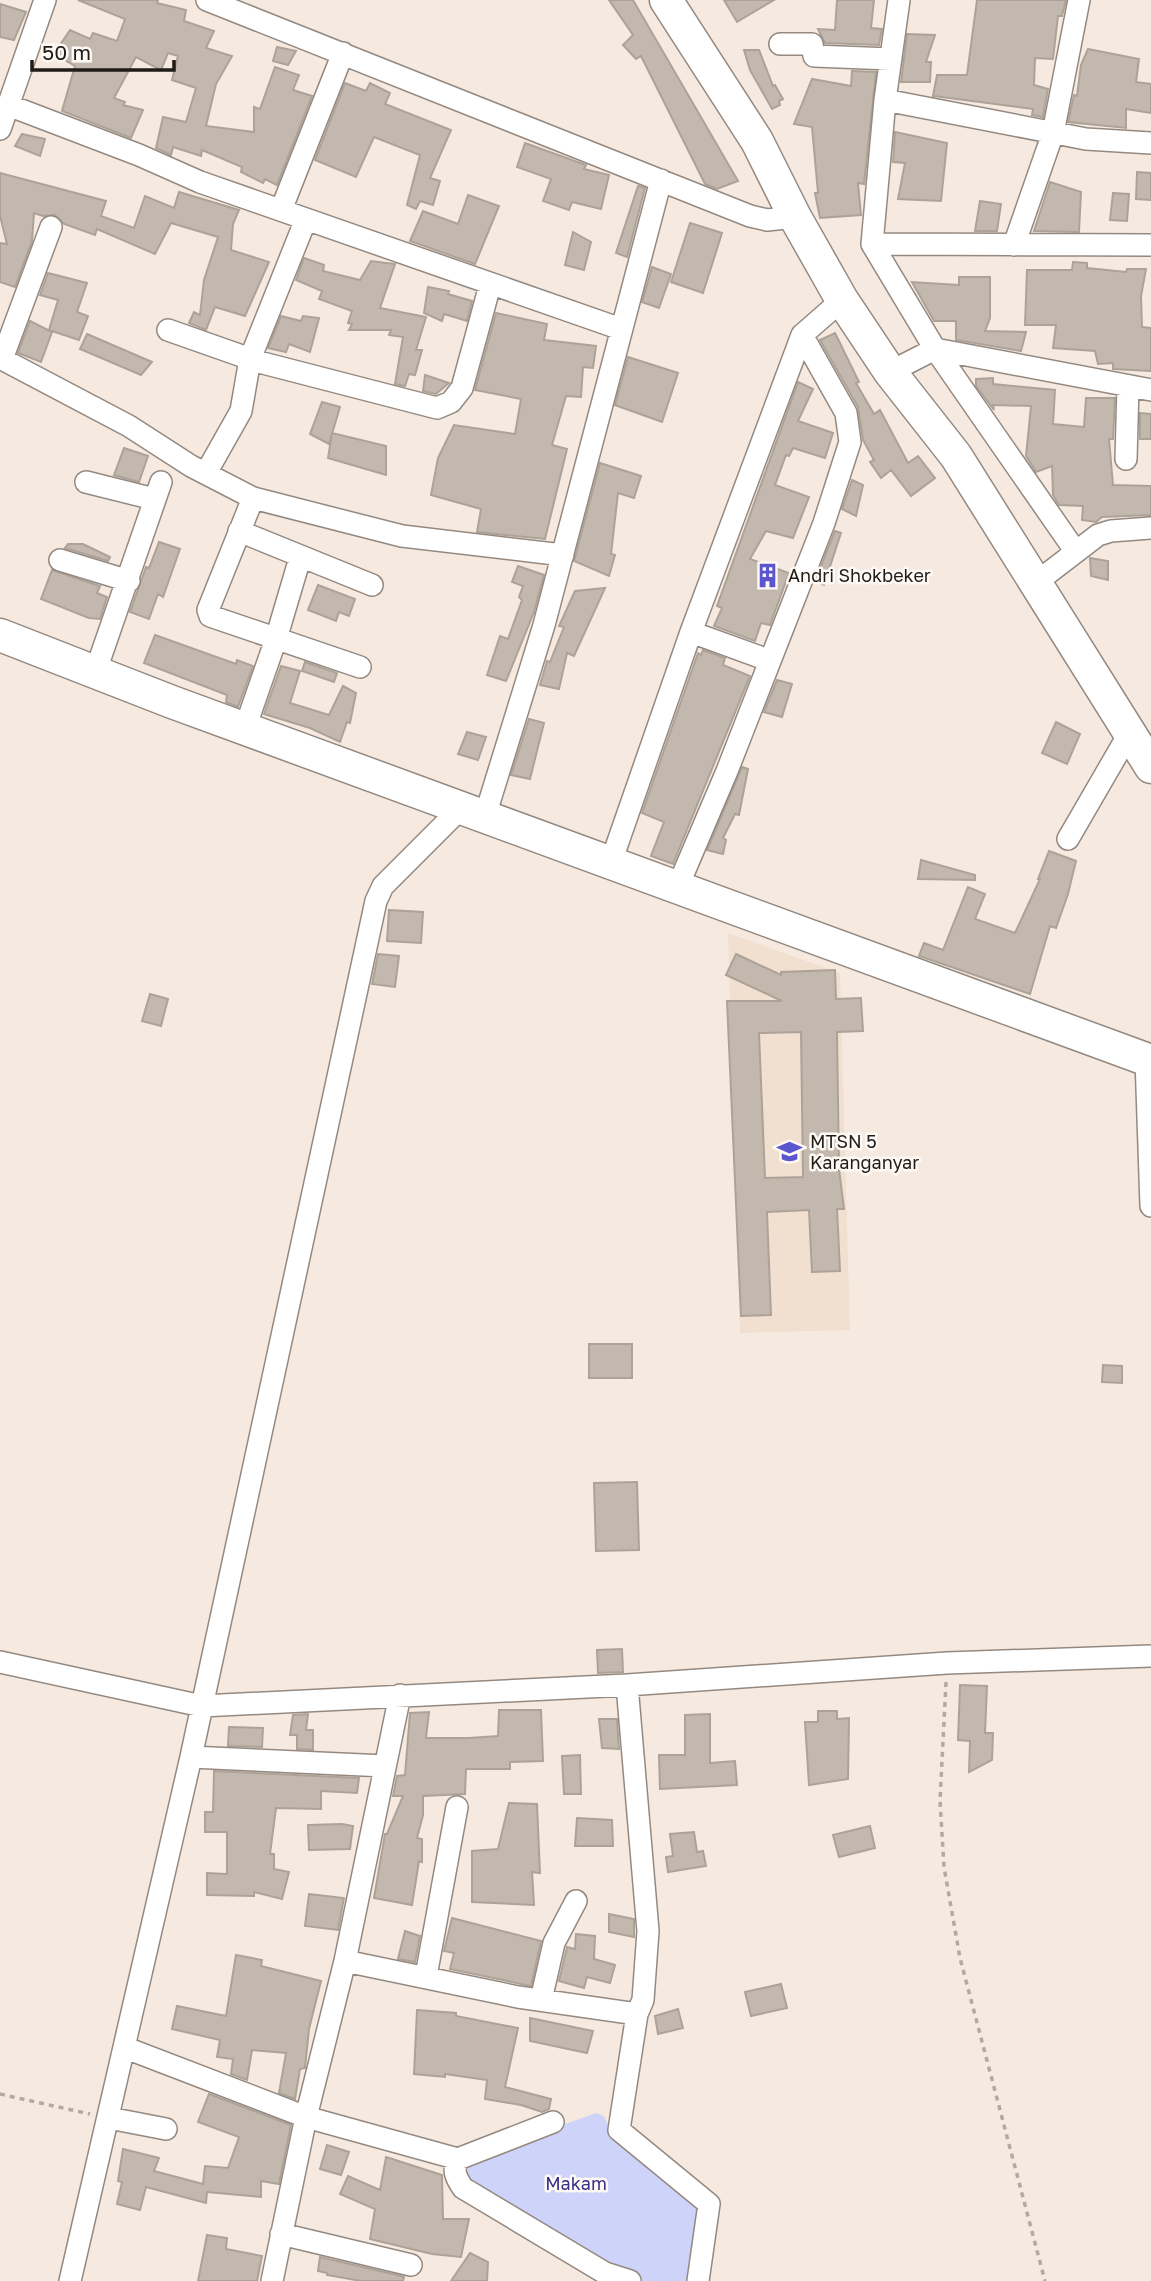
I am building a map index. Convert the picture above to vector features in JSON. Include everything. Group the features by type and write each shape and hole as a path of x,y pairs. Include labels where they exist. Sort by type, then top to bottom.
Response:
{"main road":[{"path":"666,0 757,141 795,217 842,300 915,360 956,456 1041,578 1151,767"},
{"path":"0,635 245,728 1149,1060"}],"street":[{"path":"0,129 45,0"},
{"path":"207,0 750,216 767,220 795,217"},
{"path":"899,0 885,100 872,244 915,360 1076,552"},
{"path":"1014,245 1053,133 1079,0"},
{"path":"780,44 812,44 814,56 891,59"},
{"path":"281,210 343,53"},
{"path":"885,100 1053,133 1106,141 1151,143"},
{"path":"8,106 139,155 200,182 621,329"},
{"path":"70,2281 126,2048 191,1757 376,901 383,886 474,812 563,555 662,180"},
{"path":"206,473 241,411 250,359 306,219"},
{"path":"51,227 1,358 129,426 253,498 402,536 563,555"},
{"path":"872,244 1151,245"},
{"path":"168,330 250,359 421,406 437,408 447,404 462,388 490,285"},
{"path":"611,862 691,632 802,335 842,300"},
{"path":"678,886 727,771 768,660 824,523 850,442 846,413 802,335"},
{"path":"915,360 1151,390"},
{"path":"1126,459 1128,386"},
{"path":"86,482 158,491 130,581 96,670"},
{"path":"253,498 209,614 360,667"},
{"path":"1041,578 1105,532 1151,528"},
{"path":"239,531 372,585"},
{"path":"245,728 300,558"},
{"path":"60,560 130,581"},
{"path":"691,632 768,660"},
{"path":"1068,839 1130,732"},
{"path":"1149,1060 1151,1206"},
{"path":"0,1662 202,1706 627,1685 947,1663 1151,1656"},
{"path":"627,1685 648,1931 643,2000 637,2014 619,2130 709,2204 698,2281"},
{"path":"272,2281 306,2117 345,1961 400,1695"},
{"path":"191,1757 385,1766"},
{"path":"426,1976 457,1807"},
{"path":"541,2000 554,1943 576,1901"},
{"path":"345,1961 541,2000 637,2014"},
{"path":"126,2048 306,2117 458,2159 554,2122"},
{"path":"109,2118 166,2129"},
{"path":"458,2159 454,2166 456,2178 463,2188 604,2277 630,2281"},
{"path":"281,2234 411,2265"}],"path":[{"path":"947,1663 940,1801 943,1867 963,1971 1045,2281"},
{"path":"0,2094 109,2118"}],"shaded area":[{"name":"MTSN 5 Karanganyar","path":"728,933 840,973 850,1330 740,1333"}],"green space":[{"name":"Makam","path":"596,2113 604,2116 614,2139 704,2207 694,2281 641,2281 631,2278 465,2179 463,2169 470,2158"}],"building":[{"path":"78,0 158,0 157,3 186,10 184,21 214,31 206,48 232,56 216,84 206,126 254,132 254,107 260,109 275,67 299,75 293,90 312,96 277,185 265,179 263,183 241,172 242,167 202,150 201,156 173,147 171,155 156,148 163,117 186,122 196,88 172,80 178,56 168,53 161,70 136,57 114,98 125,102 123,105 143,110 131,138 62,111 75,66 54,54 70,30 90,39 93,33 117,41 125,19"},
{"path":"609,0 633,0 738,181 717,189 705,184 641,56 636,59 623,45 633,35"},
{"path":"724,0 774,0 737,22"},
{"path":"837,0 874,0 871,28 882,29 879,45 825,43 818,29 835,30"},
{"path":"977,0 1066,0 1062,16 1058,16 1053,59 1035,58 1034,85 1048,89 1043,117 1032,115 1033,109 933,96 937,75 967,75"},
{"path":"0,4 26,12 14,40 0,37"},
{"path":"907,34 935,35 926,62 931,62 930,82 901,82"},
{"path":"277,47 296,51 288,65 273,61"},
{"path":"1088,49 1139,59 1136,82 1151,84 1151,113 1126,109 1126,128 1068,122 1074,95 1077,96 1081,65"},
{"path":"744,50 759,50 773,86 775,85 783,99 779,101 780,105 772,109 750,70"},
{"path":"852,71 876,72 864,184 858,183 861,215 820,218 815,193 818,193 812,127 794,124 812,79 851,86"},
{"path":"345,83 366,91 370,83 390,93 385,104 451,130 430,178 440,181 433,205 420,201 416,209 407,205 420,155 374,137 356,177 315,160"},
{"path":"895,132 947,143 941,201 898,199 905,163 893,162"},
{"path":"22,134 45,139 40,156 15,146"},
{"path":"525,143 586,165 584,169 609,175 601,209 572,202 569,210 543,201 551,179 517,167"},
{"path":"1137,172 1151,173 1151,200 1136,199"},
{"path":"0,173 106,201 101,216 134,228 145,196 174,208 179,192 239,210 233,224 231,250 269,262 245,316 215,307 206,330 189,323 194,312 200,315 204,280 218,237 171,223 155,254 97,229 95,235 64,224 55,215 43,216 34,213 32,241 15,287 0,282 0,243 7,244 0,216"},
{"path":"1050,182 1081,192 1079,232 1034,231"},
{"path":"638,186 645,188 627,257 616,253"},
{"path":"1113,193 1129,194 1127,221 1110,220"},
{"path":"468,195 499,206 475,264 410,241 423,211 458,224"},
{"path":"980,201 1001,204 997,231 975,231"},
{"path":"690,223 722,233 703,293 671,282"},
{"path":"573,232 591,242 584,270 565,265"},
{"path":"304,258 324,265 323,271 360,280 371,261 395,264 380,308 426,317 416,350 422,350 415,375 409,374 405,386 395,384 403,337 389,335 391,330 349,330 352,311 319,299 322,291 296,280"},
{"path":"1073,262 1087,263 1087,268 1126,272 1127,269 1146,269 1141,296 1142,327 1151,328 1151,371 1113,369 1113,363 1098,364 1095,351 1053,348 1056,325 1025,325 1027,270 1072,270"},
{"path":"652,267 671,274 659,308 642,302"},
{"path":"48,273 87,283 77,312 88,316 79,340 49,330 58,300 40,295"},
{"path":"959,277 990,277 990,318 985,331 1026,332 1021,351 956,340 956,321 934,321 912,282 959,285"},
{"path":"428,287 449,291 448,294 472,301 467,321 444,314 442,321 424,313"},
{"path":"496,313 547,324 544,340 596,346 593,368 583,367 581,397 566,396 552,445 567,449 545,539 477,532 481,509 431,495 438,458 454,425 515,434 521,399 475,390"},
{"path":"281,316 301,321 303,316 319,318 310,352 289,344 286,352 268,348"},
{"path":"30,321 52,332 41,362 18,353"},
{"path":"835,333 859,382 856,383 874,414 880,410 908,463 918,456 935,478 911,496 891,470 881,478 870,462 874,460 863,440 858,407 820,340"},
{"path":"87,334 152,362 141,375 80,349"},
{"path":"628,357 678,373 662,422 615,405"},
{"path":"425,375 449,383 436,394 423,391"},
{"path":"993,378 993,384 1055,390 1053,424 1084,427 1086,398 1115,398 1113,439 1109,439 1113,485 1151,486 1151,515 1102,517 1096,522 1082,520 1083,506 1059,505 1053,495 1052,466 1036,472 1026,456 1031,406 993,405 994,410 976,386 976,379"},
{"path":"798,382 813,389 798,421 833,433 825,458 793,448 789,456 786,455 775,485 809,497 793,538 766,531 750,559 789,573 770,625 761,623 755,641 714,626 722,608 717,606"},
{"path":"322,402 340,407 329,444 310,434"},
{"path":"1140,413 1151,414 1151,439 1140,439"},
{"path":"332,433 386,446 386,475 328,458"},
{"path":"124,448 148,456 139,482 114,475"},
{"path":"600,463 641,476 634,498 618,493 611,554 615,555 609,576 574,561"},
{"path":"852,480 863,485 856,516 842,509"},
{"path":"835,531 841,533 824,585 815,581"},
{"path":"159,542 180,549 163,597 158,594 149,619 130,612 146,567 149,568"},
{"path":"68,544 83,544 110,557 108,561 65,548"},
{"path":"1090,558 1108,561 1108,580 1091,576"},
{"path":"518,566 544,575 534,612 506,681 487,675 500,636 508,639 522,600 519,597 523,586 512,582"},
{"path":"52,570 100,586 97,593 107,597 100,619 89,618 41,599"},
{"path":"318,585 355,599 349,616 339,612 336,621 308,610"},
{"path":"605,588 574,656 567,653 559,689 540,685 547,661 550,662 564,627 559,626 575,591"},
{"path":"155,635 236,664 237,660 253,666 238,707 226,702 227,695 144,663"},
{"path":"703,650 725,658 723,665 750,676 673,864 651,856 664,822 642,813 698,653 701,655"},
{"path":"305,662 337,673 334,682 302,671"},
{"path":"281,666 300,671 290,703 329,715 343,686 356,693 350,723 347,722 340,742 310,728 264,714"},
{"path":"777,680 792,684 782,717 764,712"},
{"path":"529,719 544,723 530,779 511,775"},
{"path":"1056,722 1080,734 1067,764 1042,753"},
{"path":"467,732 486,737 478,760 458,754"},
{"path":"742,767 748,769 739,815 735,814 723,838 726,840 723,854 707,850"},
{"path":"1049,851 1076,861 1056,928 1050,926 1030,994 919,956 924,943 943,950 968,887 985,894 975,919 1015,933 1040,879"},
{"path":"921,860 975,875 975,880 918,879"},
{"path":"389,910 423,912 421,943 387,941"},
{"path":"378,954 399,956 395,987 372,984"},
{"path":"736,954 781,975 781,972 835,970 836,999 861,998 863,1031 837,1032 839,1169 844,1209 837,1209 840,1271 812,1272 809,1210 767,1212 771,1315 741,1316 727,1001 782,1001 726,975","holes":["801,1032 803,1177 765,1178 759,1033"]},
{"path":"150,994 168,999 161,1026 142,1021"},
{"path":"589,1344 632,1344 632,1378 589,1378"},
{"path":"1103,1365 1122,1366 1122,1383 1102,1382"},
{"path":"637,1482 639,1550 596,1551 594,1483"},
{"path":"622,1649 623,1672 598,1673 597,1650"},
{"path":"960,1685 987,1686 985,1733 993,1733 992,1760 969,1772 970,1741 958,1740"},
{"path":"499,1710 541,1710 543,1761 510,1762 510,1769 466,1769 465,1794 423,1796 423,1815 417,1838 422,1839 422,1862 419,1861 412,1905 374,1898 385,1834 403,1796 393,1796 397,1776 405,1775 410,1713 429,1712 426,1738 469,1738 498,1736"},
{"path":"818,1711 837,1711 837,1719 849,1718 848,1779 809,1785 805,1722 818,1722"},
{"path":"308,1714 306,1730 313,1730 313,1750 297,1749 297,1735 290,1735 293,1715"},
{"path":"710,1714 710,1763 735,1761 737,1785 660,1789 659,1755 685,1755 685,1715"},
{"path":"599,1719 617,1719 619,1749 602,1748"},
{"path":"229,1727 263,1728 262,1747 228,1746"},
{"path":"580,1755 581,1794 564,1794 562,1756"},
{"path":"214,1771 359,1778 357,1793 321,1791 321,1809 276,1808 270,1854 274,1854 274,1869 289,1872 282,1899 254,1892 254,1896 207,1895 207,1873 227,1874 227,1832 205,1832 205,1812 213,1812"},
{"path":"509,1803 537,1804 540,1873 532,1872 534,1905 472,1902 472,1851 498,1849"},
{"path":"577,1818 612,1820 613,1846 575,1846"},
{"path":"308,1825 353,1826 350,1849 309,1850"},
{"path":"870,1826 875,1848 839,1857 833,1835"},
{"path":"694,1832 697,1852 703,1851 706,1866 668,1872 666,1857 673,1856 670,1834"},
{"path":"309,1894 344,1898 338,1930 305,1926"},
{"path":"609,1914 634,1919 634,1937 609,1932"},
{"path":"452,1918 541,1941 531,1986 450,1969 454,1953 444,1951"},
{"path":"405,1931 420,1936 415,1962 398,1959"},
{"path":"576,1934 595,1936 594,1959 615,1965 610,1983 587,1977 584,1988 559,1981 567,1947 575,1949"},
{"path":"236,1955 262,1960 261,1966 321,1981 309,2029 305,2068 300,2069 295,2099 279,2093 286,2053 252,2050 247,2080 231,2074 233,2059 217,2057 220,2040 172,2029 177,2006 226,2016"},
{"path":"781,1984 787,2008 751,2016 745,1992"},
{"path":"678,2009 683,2028 658,2034 655,2016"},
{"path":"417,2010 456,2013 456,2016 518,2028 505,2087 551,2099 549,2109 542,2112 521,2105 485,2099 487,2080 445,2074 445,2077 414,2074"},
{"path":"530,2018 593,2031 587,2053 530,2041"},
{"path":"209,2094 291,2125 279,2184 261,2181 261,2197 207,2192 206,2203 146,2187 140,2210 117,2204 122,2182 118,2181 123,2149 159,2158 154,2171 203,2184 205,2166 228,2168 239,2137 198,2122"},
{"path":"327,2145 349,2152 341,2175 320,2169"},
{"path":"386,2157 442,2175 443,2219 469,2219 461,2257 432,2254 370,2239 375,2209 340,2194 348,2176 380,2190"},
{"path":"207,2235 227,2238 226,2249 262,2256 257,2281 198,2281"},
{"path":"470,2253 488,2262 487,2281 451,2281"},
{"path":"320,2257 404,2277 403,2281 361,2281 327,2275 318,2271"}],"place":[{"name":"Andri Shokbeker","path":"768,575"},
{"name":"MTSN 5 Karanganyar","path":"790,1151"}]}
